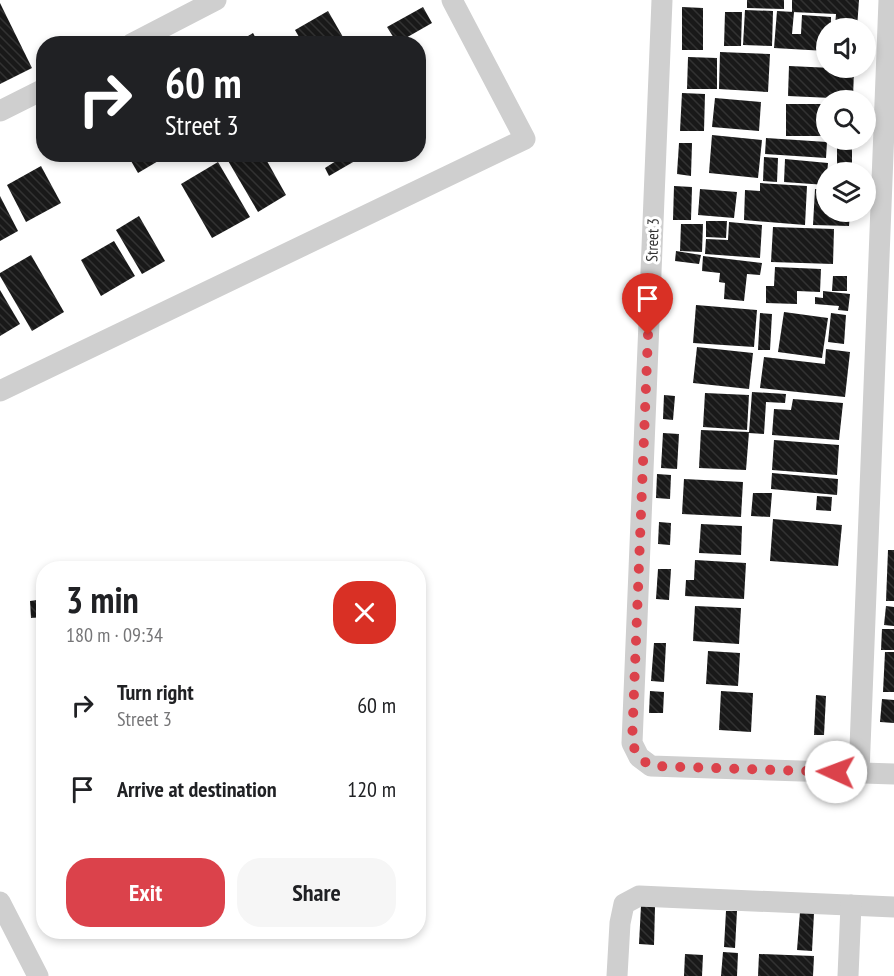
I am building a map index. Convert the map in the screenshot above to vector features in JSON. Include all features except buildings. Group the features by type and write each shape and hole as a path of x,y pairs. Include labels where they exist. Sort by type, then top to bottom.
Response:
{"street":[{"path":"146,36 216,0"},
{"path":"0,391 525,139 452,0"},
{"path":"662,0 632,743 639,757 651,766 894,774"},
{"path":"859,773 889,0"},
{"path":"0,111 36,93"},
{"path":"617,976 620,923 624,904 639,896 894,907"},
{"path":"0,902 39,976"},
{"path":"848,976 851,905"}],"route":[{"path":"648,335 632,743 635,750 645,763 651,766 836,772"}]}
